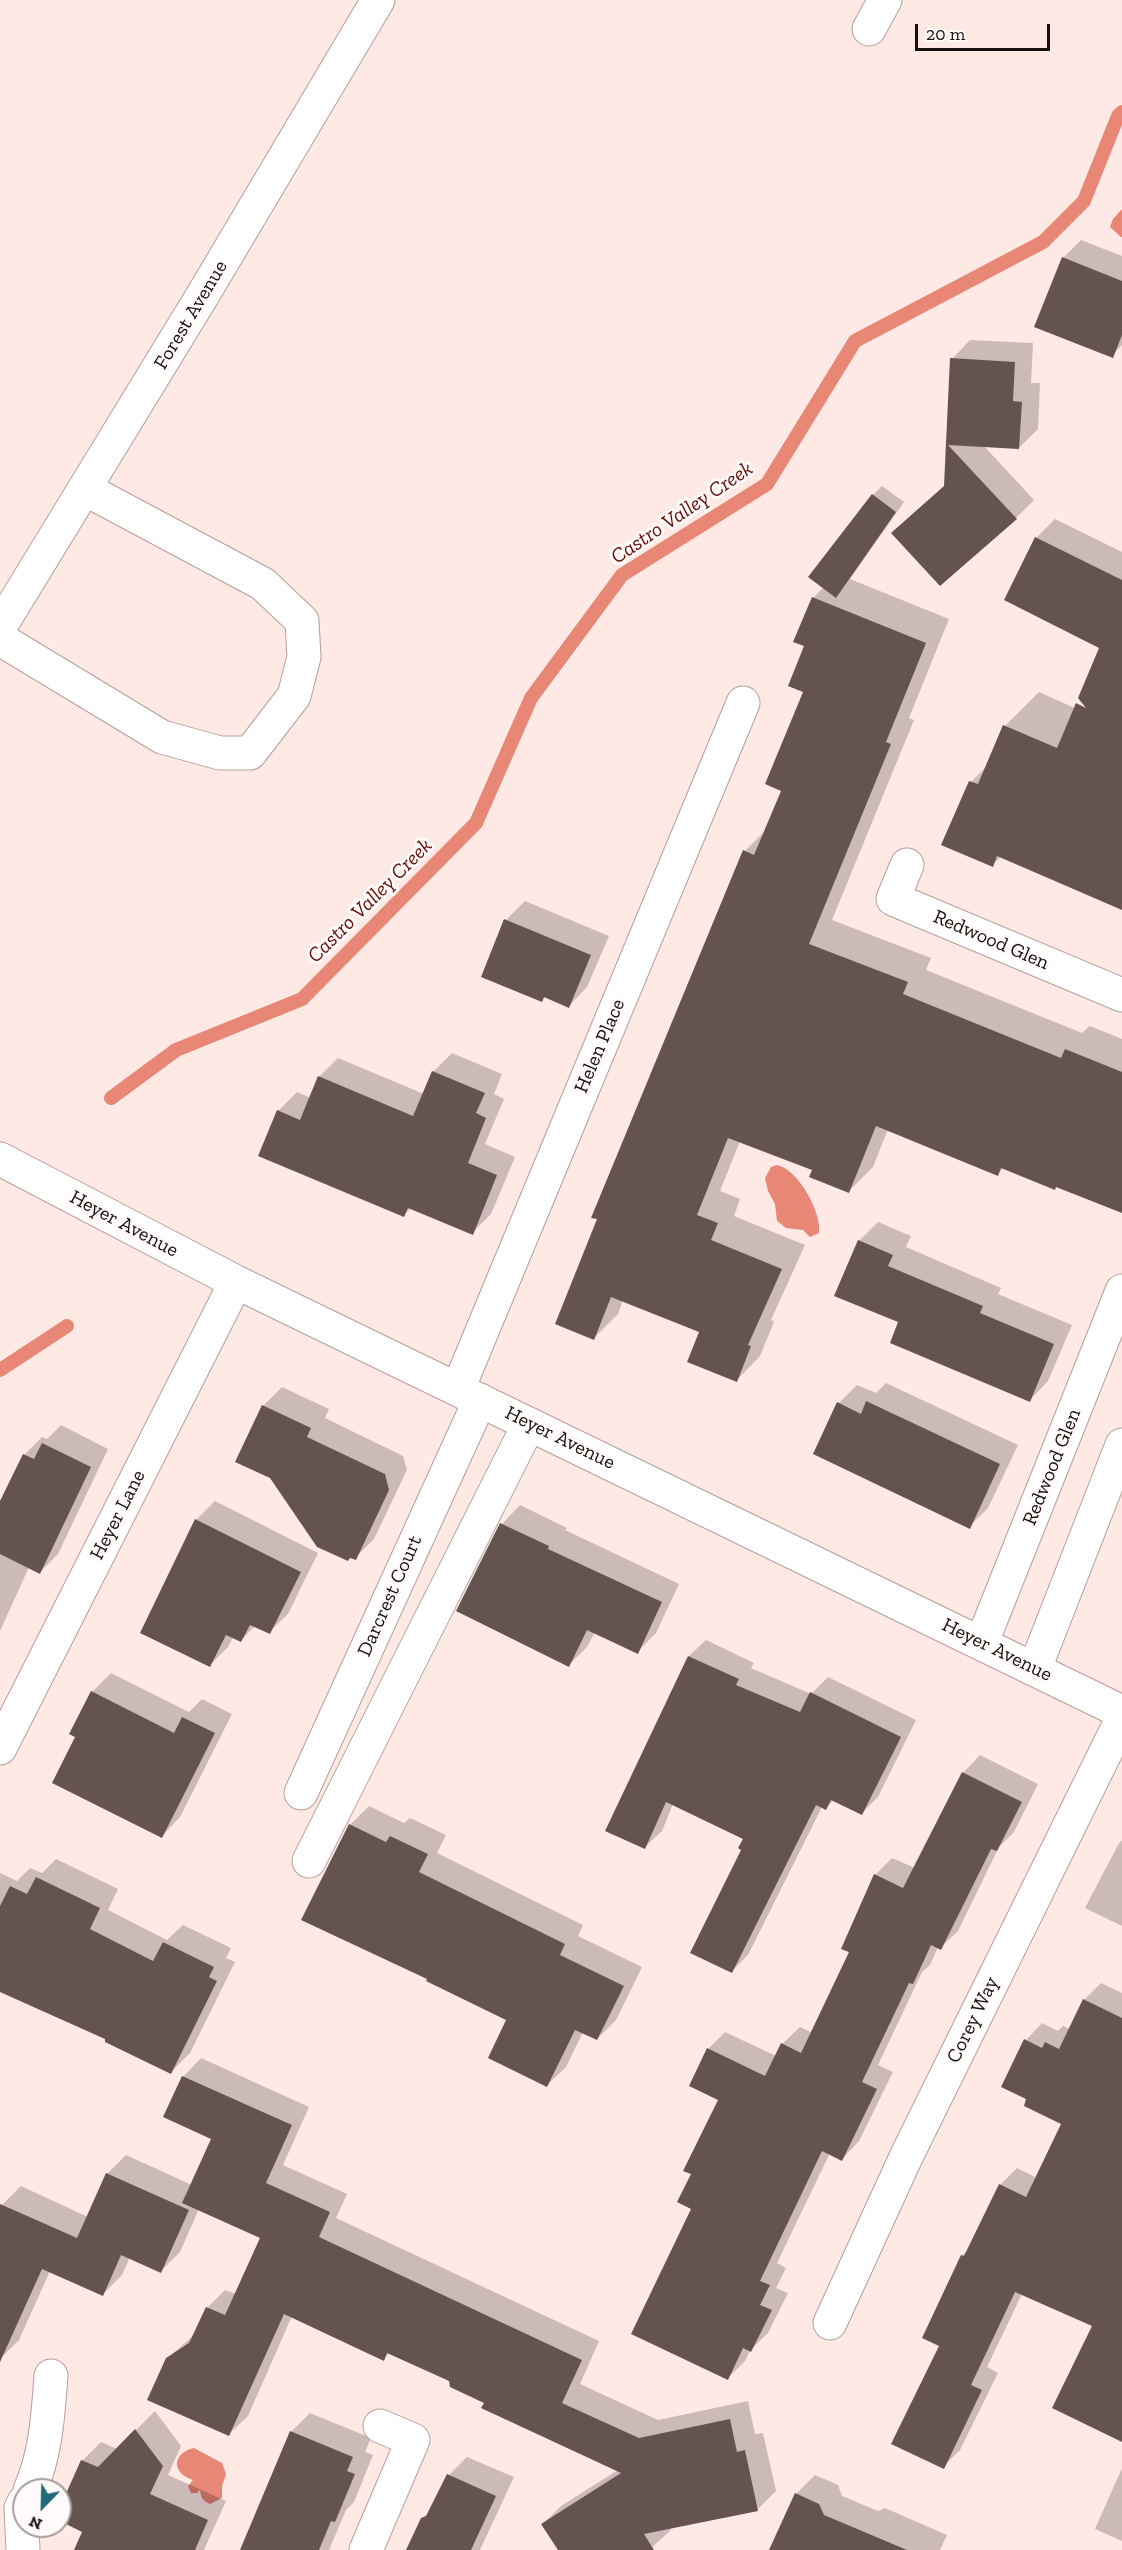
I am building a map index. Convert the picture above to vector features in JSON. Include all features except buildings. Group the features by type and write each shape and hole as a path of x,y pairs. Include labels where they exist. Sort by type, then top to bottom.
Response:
{"street":[{"name":"Forest Avenue","path":"0,627 378,0"},
{"path":"869,28 885,0"},
{"path":"0,639 162,737 220,753 250,753 294,696 304,657 302,621 263,584 85,489"},
{"name":"Helen Place","path":"469,1394 742,703"},
{"name":"Redwood Glen","path":"907,865 893,899 1122,995"},
{"name":"Heyer Avenue","path":"0,1159 236,1282 982,1642 1122,1712"},
{"name":"Heyer Lane","path":"0,1748 236,1282"},
{"name":"Redwood Glen","path":"982,1642 1122,1291"},
{"name":"Darcrest Court","path":"301,1793 469,1394"},
{"path":"309,1861 529,1424"},
{"path":"1035,1668 1122,1445"},
{"name":"Corey Way","path":"830,2323 906,2157 1122,1719"},
{"path":"35,2478 48,2425 51,2376"},
{"path":"366,2550 413,2440 380,2426"}],"shaded area":[{"path":"1122,209 1121,237 1110,227 1113,219"},
{"path":"777,1165 793,1174 807,1193 817,1214 819,1233 810,1237 803,1230 786,1228 777,1221 775,1204 768,1191 765,1178 771,1167"},
{"path":"194,2448 222,2463 226,2474 222,2486 222,2498 210,2504 203,2499 200,2490 197,2493 191,2493 188,2486 193,2480 181,2473 178,2468 178,2458 181,2454"}],"waterway":[{"name":"Castro Valley Creek","path":"111,1098 176,1050 302,999 476,823 531,698 622,575 767,484 855,341 1043,242 1084,201 1118,116 1122,112"},
{"name":"Castro Valley Creek","path":"0,1370 67,1326"}]}
